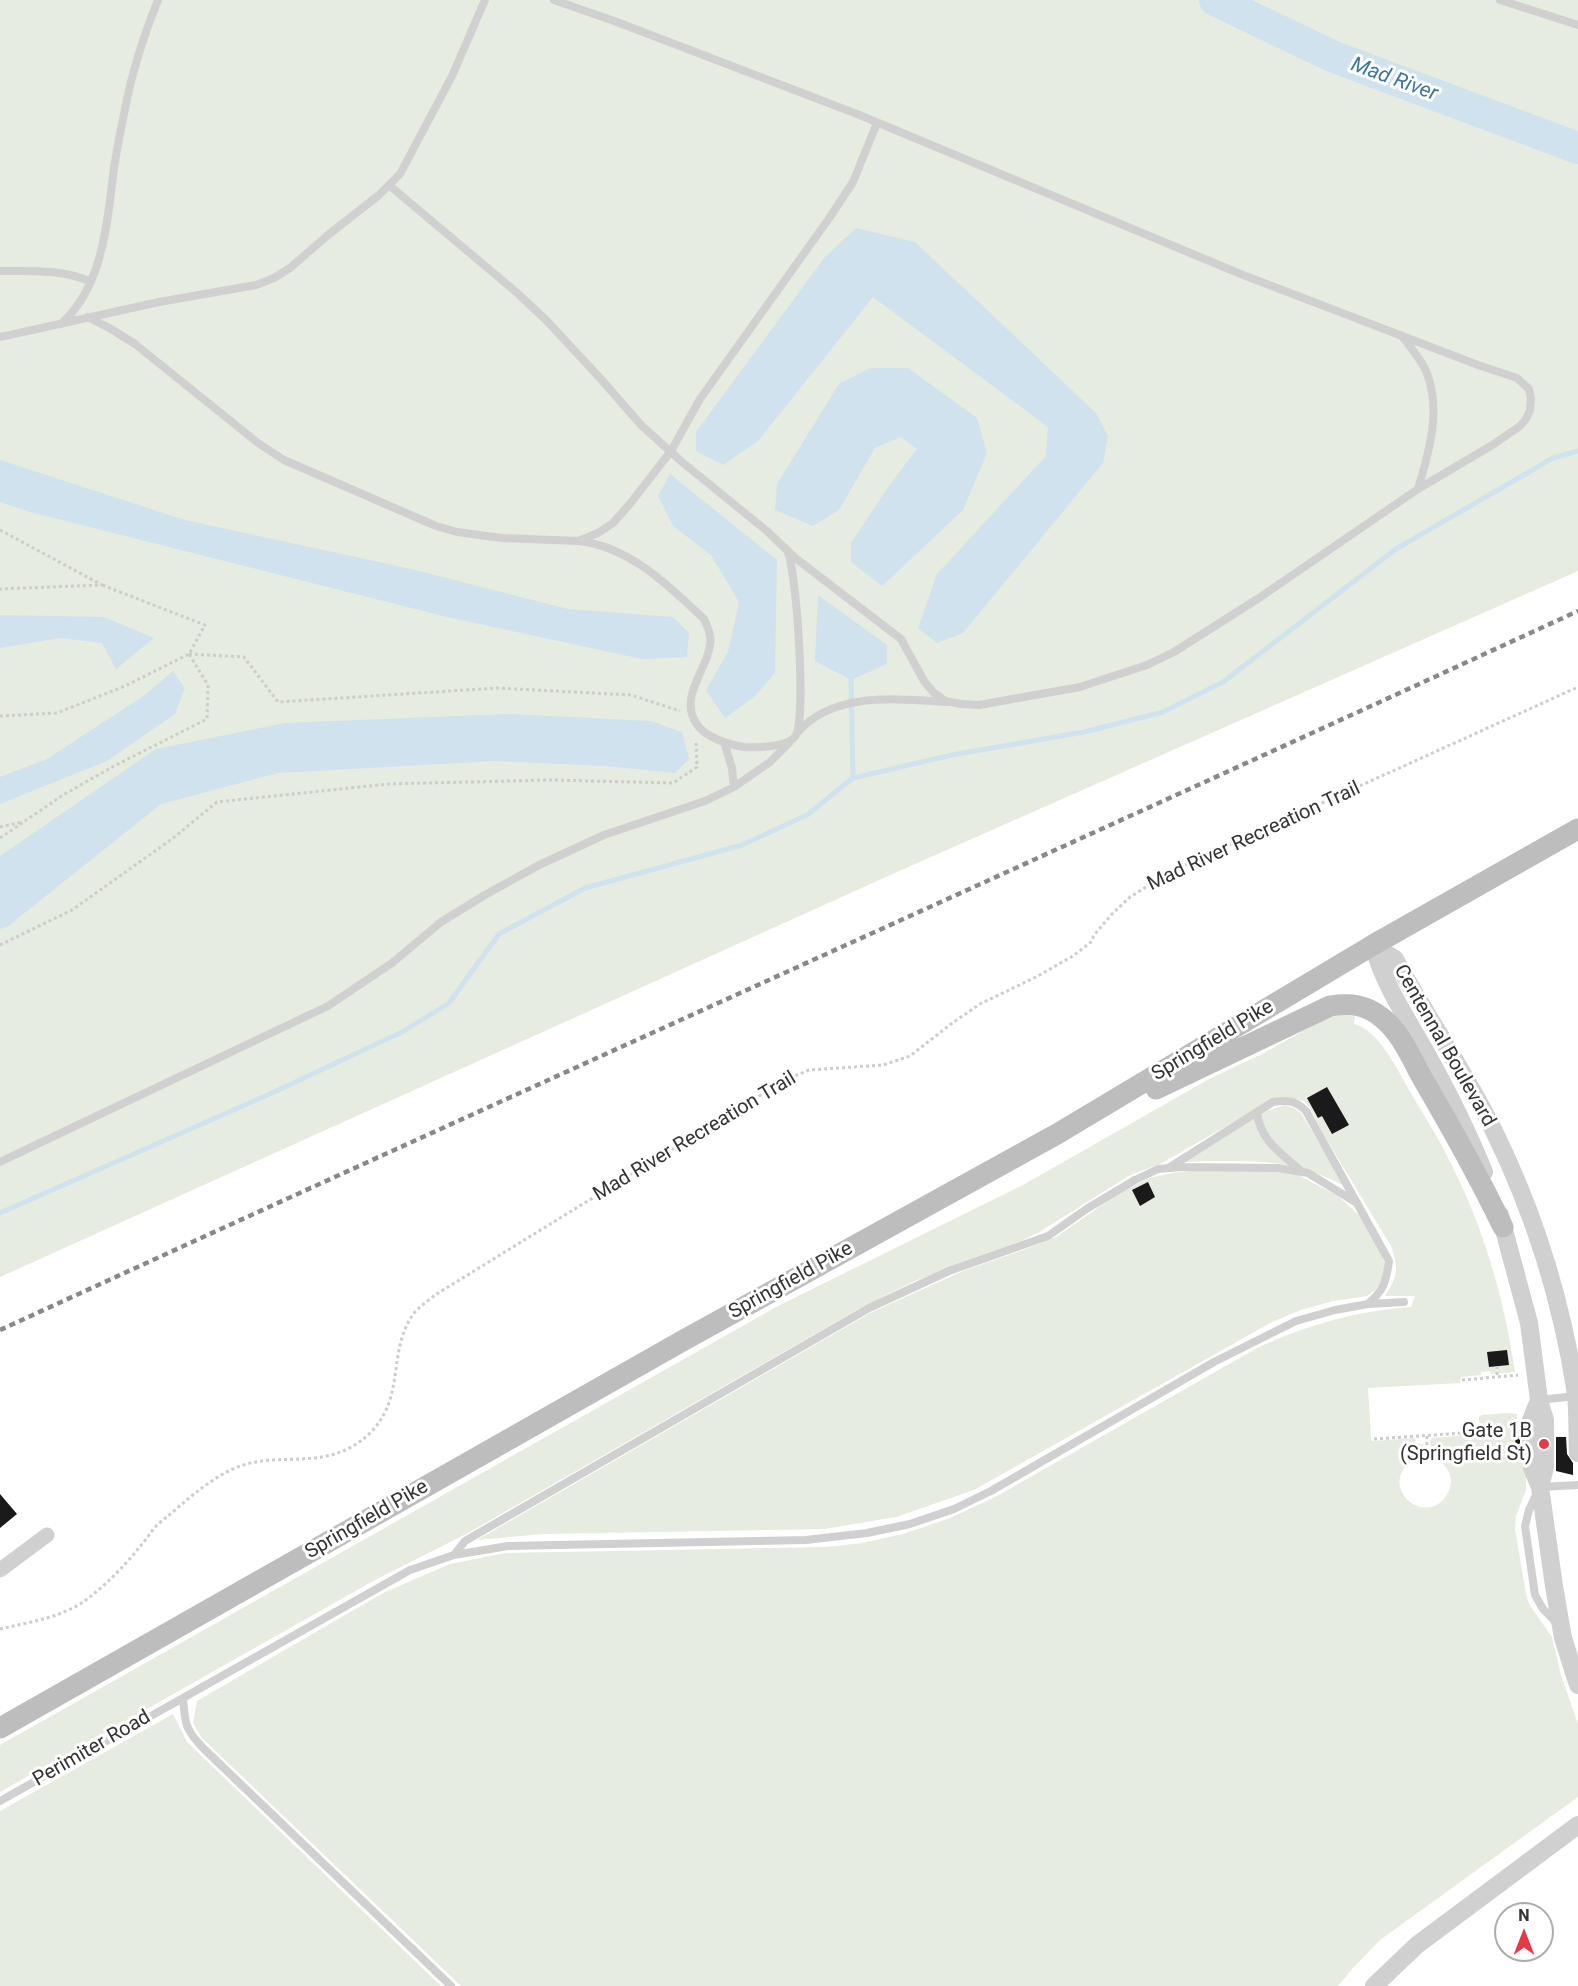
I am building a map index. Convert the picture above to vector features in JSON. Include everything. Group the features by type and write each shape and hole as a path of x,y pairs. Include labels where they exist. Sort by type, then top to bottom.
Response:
{"main road":[{"name":"Springfield Pike","path":"0,1728 684,1340 1057,1134 1373,945 1578,829"},
{"path":"1057,1134 1330,1006 1355,1004 1370,1009 1392,1027 1474,1169 1503,1227"}],"street":[{"name":"Centennal Boulevard","path":"1373,945 1380,970 1469,1134 1492,1192 1529,1323 1539,1400"},
{"name":"Centennal Boulevard","path":"1373,945 1395,959 1487,1118 1511,1169 1534,1227 1558,1304 1576,1396 1578,1453"},
{"path":"1539,1400 1531,1420 1532,1468 1540,1487 1561,1627 1578,1685"},
{"path":"0,1570 47,1535"},
{"path":"1374,1986 1425,1939 1578,1825"}],"lane":[{"path":"60,325 73,313 91,282 97,265 125,107 138,58 158,0"},
{"path":"0,337 159,302 256,285 290,268 390,186 400,174 452,76 485,0"},
{"path":"390,186 515,291 600,378 642,425 671,451 786,549 901,639 924,681 945,701 979,705 1080,687 1147,665 1174,652 1259,598 1418,489 1494,444 1520,426 1530,410 1529,389 1516,378 1243,275 877,123 617,22 554,0"},
{"path":"1500,0 1578,25"},
{"path":"578,541 598,533 613,523 671,451 700,399 830,218 853,182 877,123"},
{"path":"0,271 73,275 91,282"},
{"path":"88,318 135,344 258,443 284,460 436,526 457,532 502,538 578,541 593,543 622,553 647,569 704,619 709,629 711,643 709,652 697,678 691,705 692,715 700,728 724,742 738,746 753,748 789,743"},
{"path":"1401,335 1419,358 1430,384 1433,416 1432,438 1418,489"},
{"path":"786,549 793,570 796,606 800,689 796,735"},
{"path":"0,1162 328,1005 392,963 441,922 539,865 604,835 705,801 734,787 770,762 815,717 864,701 885,699 951,702"},
{"path":"724,742 732,768 734,787"},
{"path":"1169,1168 1273,1102 1286,1100 1297,1102 1306,1111 1389,1261 1386,1279 1380,1293 1368,1304"},
{"path":"1257,1112 1262,1133 1273,1149 1302,1172"},
{"path":"454,1555 465,1542 869,1308 949,1271 1048,1236 1088,1208 1158,1169 1278,1168 1308,1173 1357,1203"},
{"path":"454,1555 508,1546 806,1540 867,1533 910,1524 954,1509 991,1491 1214,1362 1296,1321 1368,1304 1404,1302"},
{"path":"1539,1400 1576,1396"},
{"path":"1540,1487 1578,1485"},
{"name":"Perimiter Road","path":"0,1801 410,1570 454,1555"},
{"path":"183,1698 184,1718 188,1732 451,1986"}],"path":[{"path":"0,530 102,585 205,625 189,654"},
{"path":"0,589 102,585"},
{"path":"0,838 63,795 114,766 207,719 208,685 189,654"},
{"path":"0,716 57,713 125,686 189,654 244,657 278,702 497,688 631,695 692,715 697,767 673,783 551,780 388,784 217,802 172,839 72,910 0,945"},
{"name":"Mad River Recreation Trail","path":"0,1629 53,1617 84,1601 112,1578 152,1530 217,1477 237,1467 256,1462 331,1456 361,1440 387,1411 395,1383 400,1343 412,1316 435,1295 742,1106 790,1078 809,1070 883,1065 910,1056 980,1004 1073,956 1091,942 1094,935 1112,914 1130,897 1170,872 1578,687"},
{"path":"0,827 25,821"},
{"path":"1497,1366 1497,1376"},
{"path":"1462,1380 1519,1375"},
{"path":"1374,1439 1478,1432"},
{"path":"1427,1435 1427,1456"}],"shaded area":[{"path":"0,0 1578,0 1578,571 897,872 0,1277"},
{"path":"1337,1014 1355,1016 1354,1024 1371,1034 1386,1050 1450,1161 1476,1220 1493,1270 1506,1320 1515,1372 1491,1374 1490,1371 1481,1372 1481,1375 1461,1377 1460,1383 1368,1388 1372,1441 1415,1438 1416,1442 1423,1445 1423,1455 1408,1464 1401,1475 1400,1486 1404,1496 1412,1503 1422,1507 1433,1506 1444,1499 1451,1481 1445,1466 1432,1457 1430,1441 1432,1438 1479,1434 1479,1417 1482,1415 1517,1414 1517,1457 1522,1457 1522,1463 1526,1464 1526,1490 1516,1516 1515,1529 1526,1594 1529,1604 1552,1637 1561,1675 1578,1724 1578,1797 1380,1940 1338,1986 461,1986 201,1737 193,1723 197,1701 383,1593 450,1564 505,1553 825,1547 862,1543 903,1534 950,1518 997,1496 1259,1347 1333,1320 1411,1307 1415,1296 1385,1296 1393,1283 1396,1272 1391,1246 1310,1108 1304,1101 1287,1097 1274,1099 1160,1164 1130,1175 1041,1231 1021,1241 915,1281 862,1307 468,1533 375,1580 0,1792 0,1745 778,1306 1023,1185 1211,1078"},
{"path":"1285,1105 1301,1113 1345,1186 1306,1170 1280,1164 1237,1161 1181,1162 1267,1111"},
{"path":"1200,1170 1271,1171 1298,1175 1338,1196 1361,1217 1372,1232 1385,1264 1381,1282 1367,1296 1333,1301 1301,1310 1272,1322 974,1490 896,1517 825,1529 544,1534 477,1540 870,1313 963,1271 1056,1237 1116,1195 1149,1178"},
{"path":"173,1714 187,1742 441,1986 0,1986 0,1811"}],"water":[{"path":"856,228 915,242 1096,413 1108,436 1103,463 963,633 937,643 918,628 937,574 1046,456 1048,427 873,297 758,441 723,465 696,451 696,432 825,257"},
{"path":"870,368 908,368 977,418 987,453 963,510 882,586 851,562 851,543 917,449 901,437 875,448 839,510 813,526 775,510 777,484 839,384"},
{"path":"0,460 185,520 411,569 568,609 673,617 689,633 687,657 642,659 447,617 30,512 0,502"},
{"path":"670,474 777,560 775,673 754,697 725,718 706,690 728,652 739,602 711,555 673,526 658,496"},
{"path":"818,595 887,645 887,664 851,680 815,661"},
{"path":"0,615 104,617 154,638 116,669 102,643 61,638 0,648"},
{"path":"173,671 185,688 175,714 107,761 0,804 0,777 47,759 145,695"},
{"path":"508,714 651,721 682,732 689,759 675,773 606,766 494,761 278,773 161,804 7,927 0,929 0,856 156,749 285,723"}],"building":[{"path":"1327,1087 1349,1125 1332,1134 1322,1116 1318,1118 1307,1098"},
{"path":"1148,1182 1155,1197 1140,1206 1132,1190"},
{"path":"1507,1350 1509,1365 1489,1367 1487,1352"},
{"path":"1520,1429 1520,1448 1515,1448 1516,1430"},
{"path":"1556,1437 1566,1437 1567,1454 1573,1463 1573,1475 1556,1471"},
{"path":"0,1494 17,1514 0,1528"}],"waterway":[{"name":"Mad River","path":"1215,0 1334,57 1578,148"},
{"path":"0,1213 272,1093 404,1031 449,1003 499,934 585,888 742,845 807,815 853,778 952,755 1084,732 1163,712 1223,682 1396,549 1553,458 1578,451"},
{"path":"851,680 853,778"}],"railway":[{"path":"0,1330 1578,611"}],"place":[{"name":"Gate 1B (Springfield St)","path":"1544,1444"}]}
